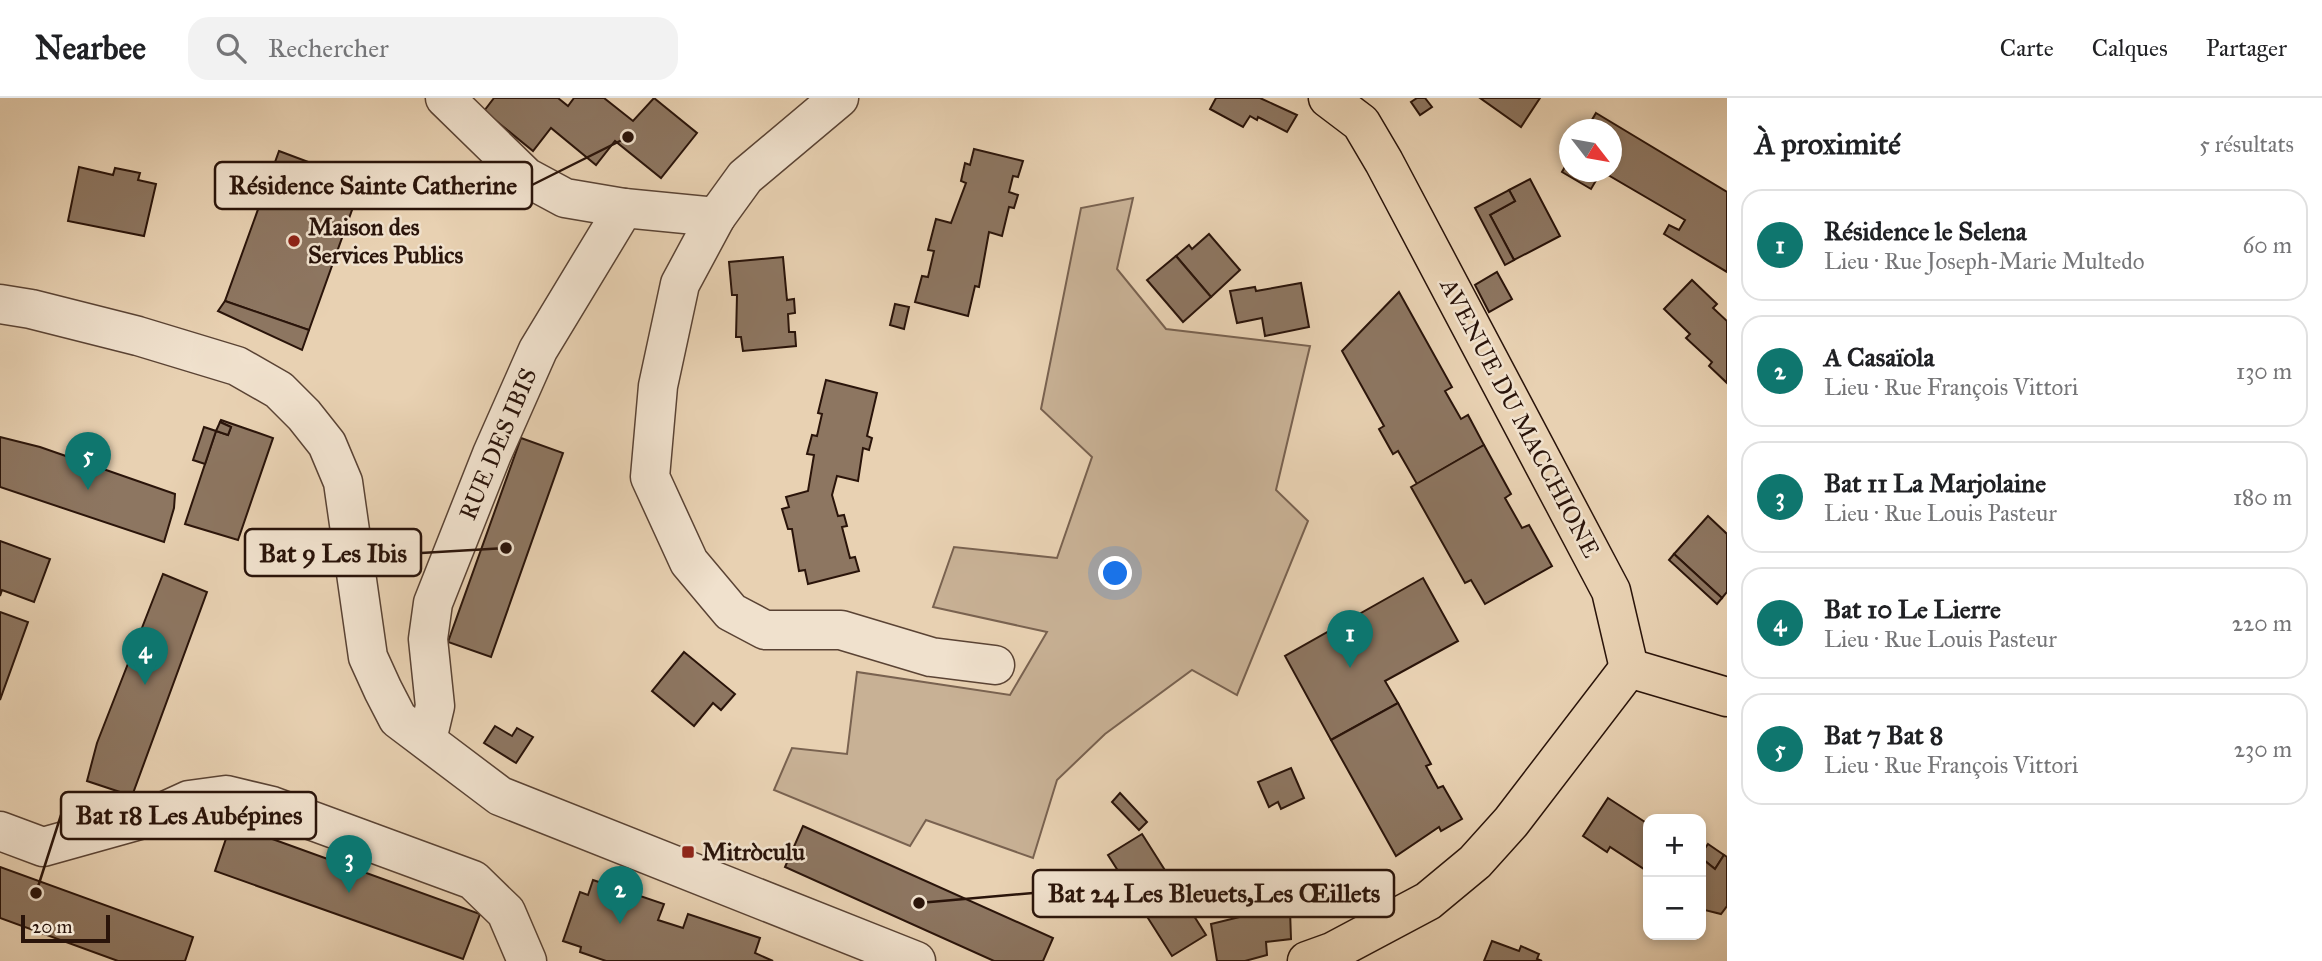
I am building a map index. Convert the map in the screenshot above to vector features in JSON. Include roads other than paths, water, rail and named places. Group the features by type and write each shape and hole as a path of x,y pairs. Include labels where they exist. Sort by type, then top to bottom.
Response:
{"main road":[{"name":"AVENUE DU MACCHIONE","path":"1328,98 1361,123 1476,334 1611,591 1629,668"},
{"path":"1307,961 1332,952 1428,901 1475,862 1511,822 1629,668 1727,697"}],"street":[{"path":"445,98 526,177 565,198 624,208 716,217"},
{"path":"839,98 746,177 716,217 680,284 658,386 650,477 689,562 731,611 765,630 841,630 931,657 995,665"},
{"name":"RUE DES IBIS","path":"427,740 435,706 428,639 433,603 492,454 538,351 624,208"},
{"path":"0,304 31,309 138,336 237,366 279,390 327,444 343,482 368,657 398,719 500,796 916,961"},
{"path":"0,831 43,847 154,816 189,800 226,794 272,806 473,880 506,912 527,961"}],"place":[{"name":"Résidence Sainte Catherine","path":"628,137"},
{"name":"Maison des Services Publics","path":"294,241"},
{"name":"Bat 7 Bat 8","path":"88,490"},
{"name":"Bat 9 Les Ibis","path":"506,548"},
{"name":"Résidence le Selena","path":"1350,668"},
{"name":"Bat 10 Le Lierre","path":"145,685"},
{"name":"Mitròculu","path":"688,852"},
{"name":"Bat 18 Les Aubépines","path":"36,893"},
{"name":"Bat 11 La Marjolaine","path":"349,893"},
{"name":"Bat 24 Les Bleuets,Les Œillets","path":"919,903"},
{"name":"A Casaïola","path":"620,924"}]}
